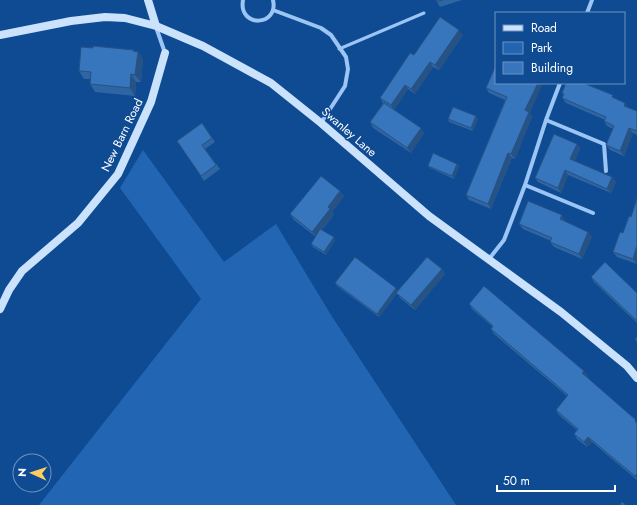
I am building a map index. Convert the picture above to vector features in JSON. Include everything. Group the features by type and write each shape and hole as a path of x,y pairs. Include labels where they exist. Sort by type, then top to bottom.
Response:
{"main road":[{"path":"148,0 156,26"},
{"name":"Swanley Lane","path":"0,35 71,21 105,17 124,18 156,26 203,46 271,82 321,123 423,212 561,312 627,366 637,378"},
{"name":"New Barn Road","path":"0,309 9,290 22,271 78,222 118,174 152,102 165,53"}],"street":[{"path":"243,0 243,11 253,20 263,20 268,18 273,10 273,0"},
{"path":"587,12 592,0"},
{"path":"273,10 321,28 331,36 346,57 348,69 345,86 321,123"},
{"name":"New Barn Road","path":"156,26 165,53"},
{"path":"489,259 504,240 525,185 546,120 560,84"},
{"path":"546,120 604,144 606,172"},
{"path":"525,185 593,213"}],"lane":[{"path":"339,49 424,13"}],"green space":[{"path":"143,150 224,262 276,224 331,315 456,505 39,505 48,493 52,493 52,488 201,299 120,188"}],"building":[{"path":"440,17 459,30 435,65 430,62 411,89 405,85 391,105 380,98 410,53 414,55"},
{"path":"93,46 134,50 133,51 138,52 135,75 131,74 130,88 90,84 91,72 79,71 81,47 93,48"},
{"path":"495,67 495,84 538,84 525,110 529,112 511,154 508,153 488,204 466,195 507,97 486,88"},
{"path":"566,84 586,84 613,95 612,97 625,103 624,106 637,111 637,131 629,128 620,151 606,145 614,126 604,121 606,117 562,98 564,94 562,93"},
{"path":"384,103 421,128 407,148 370,122"},
{"path":"453,107 476,116 471,128 448,119"},
{"path":"202,123 212,138 202,145 216,165 201,176 177,141"},
{"path":"554,134 577,144 570,159 612,177 607,189 565,170 558,188 535,178"},
{"path":"433,153 457,164 452,176 428,166"},
{"path":"321,176 340,191 328,207 330,209 312,232 290,214"},
{"path":"637,198 637,246 633,259 613,252 620,232 623,233 629,216 631,217"},
{"path":"528,201 562,215 560,219 588,232 579,254 550,242 552,238 519,224"},
{"path":"320,229 334,237 324,252 311,244"},
{"path":"355,257 396,288 377,314 335,283"},
{"path":"427,257 442,269 411,305 396,293"},
{"path":"605,262 637,293 637,321 591,277"},
{"path":"484,286 584,371 582,373 636,420 637,474 635,476 588,437 584,442 574,434 578,429 556,410 568,395 491,329 493,326 469,304"}]}
